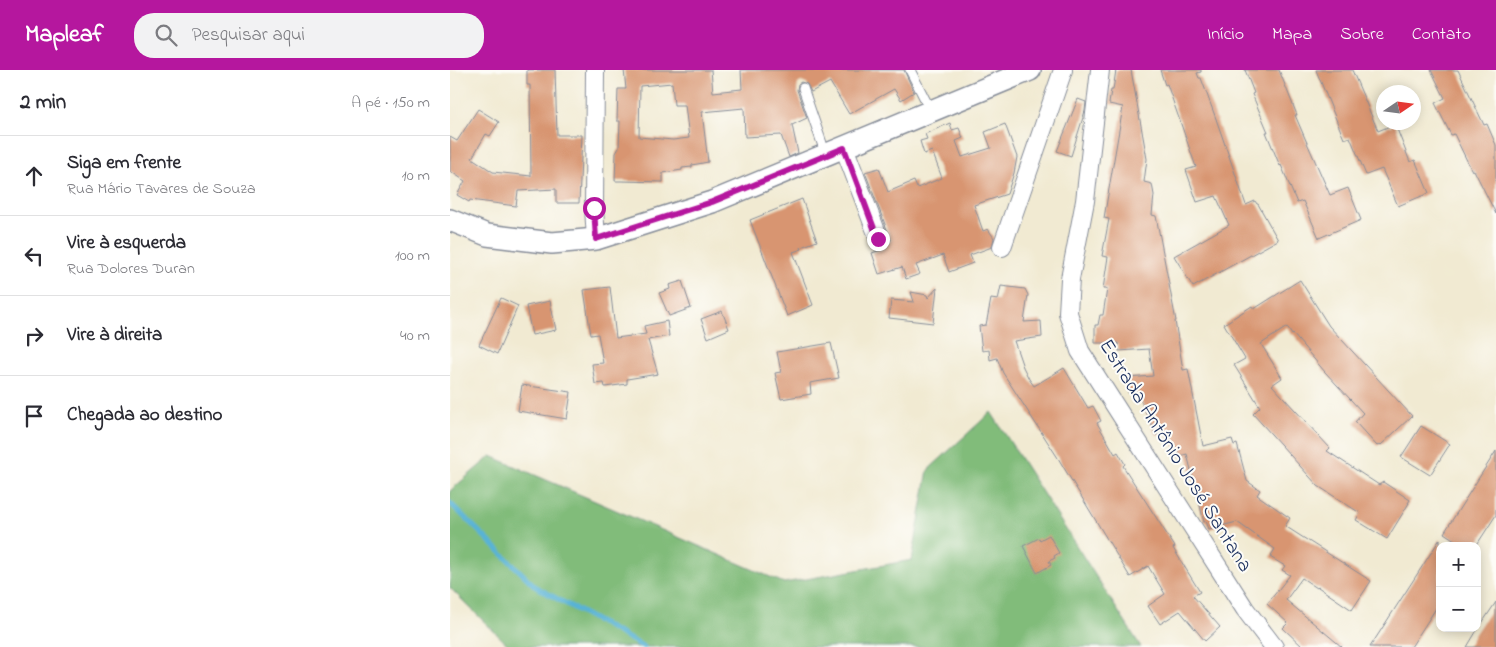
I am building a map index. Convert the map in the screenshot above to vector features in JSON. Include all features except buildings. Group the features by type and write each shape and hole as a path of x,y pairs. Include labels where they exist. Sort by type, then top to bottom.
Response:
{"street":[{"path":"595,70 594,208 596,239"},
{"path":"450,220 487,235 552,243 596,239 712,202 1030,70"},
{"path":"1002,248 1063,70"},
{"name":"Estrada Antônio José Santana","path":"1100,70 1084,201 1070,279 1068,313 1080,352 1245,609 1274,647"},
{"path":"835,151 878,239"}],"lane":[{"path":"910,70 931,111"},
{"path":"803,88 835,151"}],"green space":[{"path":"991,412 1141,647 510,647 450,588 450,491 491,456 784,583 912,560 928,470"}],"waterway":[{"path":"450,503 536,587 644,647"}],"route":[{"path":"594,208 596,239 712,202 844,148 878,239"}]}
